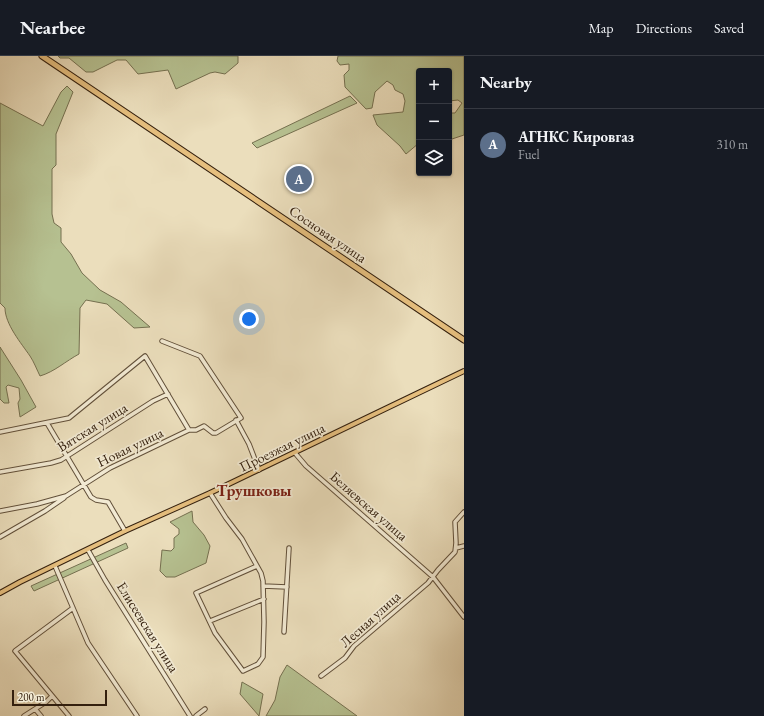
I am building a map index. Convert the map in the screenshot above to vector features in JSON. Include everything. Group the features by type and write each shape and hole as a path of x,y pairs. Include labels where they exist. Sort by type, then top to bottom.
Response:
{"highway":[{"name":"Сосновая улица","path":"42,56 464,340"}],"main road":[{"name":"Проезжая улица","path":"0,593 125,531 210,493 464,372"}],"street":[{"path":"0,432 69,418 145,356 189,430 204,426 213,433 216,433 241,418 200,356 162,341"},
{"name":"Вятская улица","path":"0,472 51,464 68,456 153,401 168,394"},
{"path":"236,420 249,444 259,470"},
{"path":"47,423 93,499 108,502 125,531"},
{"name":"Новая улица","path":"0,511 37,504 66,496 110,468 189,430"},
{"name":"Беляевская улица","path":"295,453 306,466 432,576 464,617"},
{"path":"210,493 242,539 257,566 264,581 263,657 258,664 243,671 215,633 196,593 257,566"},
{"path":"0,537 45,511 66,496"},
{"path":"464,512 455,522 456,548 464,546"},
{"path":"284,632 289,548"},
{"name":"Лесная улица","path":"321,676 345,658 354,646 428,583 432,576 452,556 456,548"},
{"name":"Елисеевская улица","path":"88,550 105,580 190,716"},
{"path":"55,566 88,644 137,716"},
{"path":"263,586 287,587"},
{"path":"210,621 264,599"},
{"path":"69,716 15,651 73,608"},
{"path":"24,716 46,702 52,696"},
{"path":"35,709 41,716"},
{"path":"196,716 206,709"}],"green space":[{"path":"58,56 238,56 238,63 225,74 215,72 210,73 176,89 168,70 138,74 126,60 117,60 93,72 86,72 69,58 60,58"},
{"path":"338,56 464,56 464,135 452,139 452,113 455,113 462,103 458,100 452,101 452,68 416,68 416,146 406,154 400,146 377,125 373,115 403,112 405,101 403,94 395,90 393,85 387,81 375,92 372,108 366,109 345,87 344,75 349,70 349,64 340,65 337,61"},
{"path":"67,86 73,92 56,134 56,165 52,169 52,214 54,223 61,228 61,242 71,254 82,273 100,290 121,302 150,327 134,328 107,304 86,300 80,308 79,354 55,369 40,376 31,358 11,327 5,308 0,303 0,103 43,126 61,92"},
{"path":"350,96 357,103 257,148 252,143"},
{"path":"0,347 36,407 20,417 18,403 20,399 19,388 8,385 6,387 9,403 4,403 0,399"},
{"path":"192,511 193,522 204,535 210,546 206,563 175,577 166,577 160,571 162,550 171,551 174,548 174,538 179,534 179,529 170,522"},
{"path":"126,543 128,548 34,591 31,586"},
{"path":"287,665 357,716 266,716 275,700 280,677"},
{"path":"242,682 263,694 259,716 240,694"}],"place":[{"name":"АГНКС Кировгаз","path":"299,179"}],"district":[{"name":"Трушковы","path":"254,490"}]}
